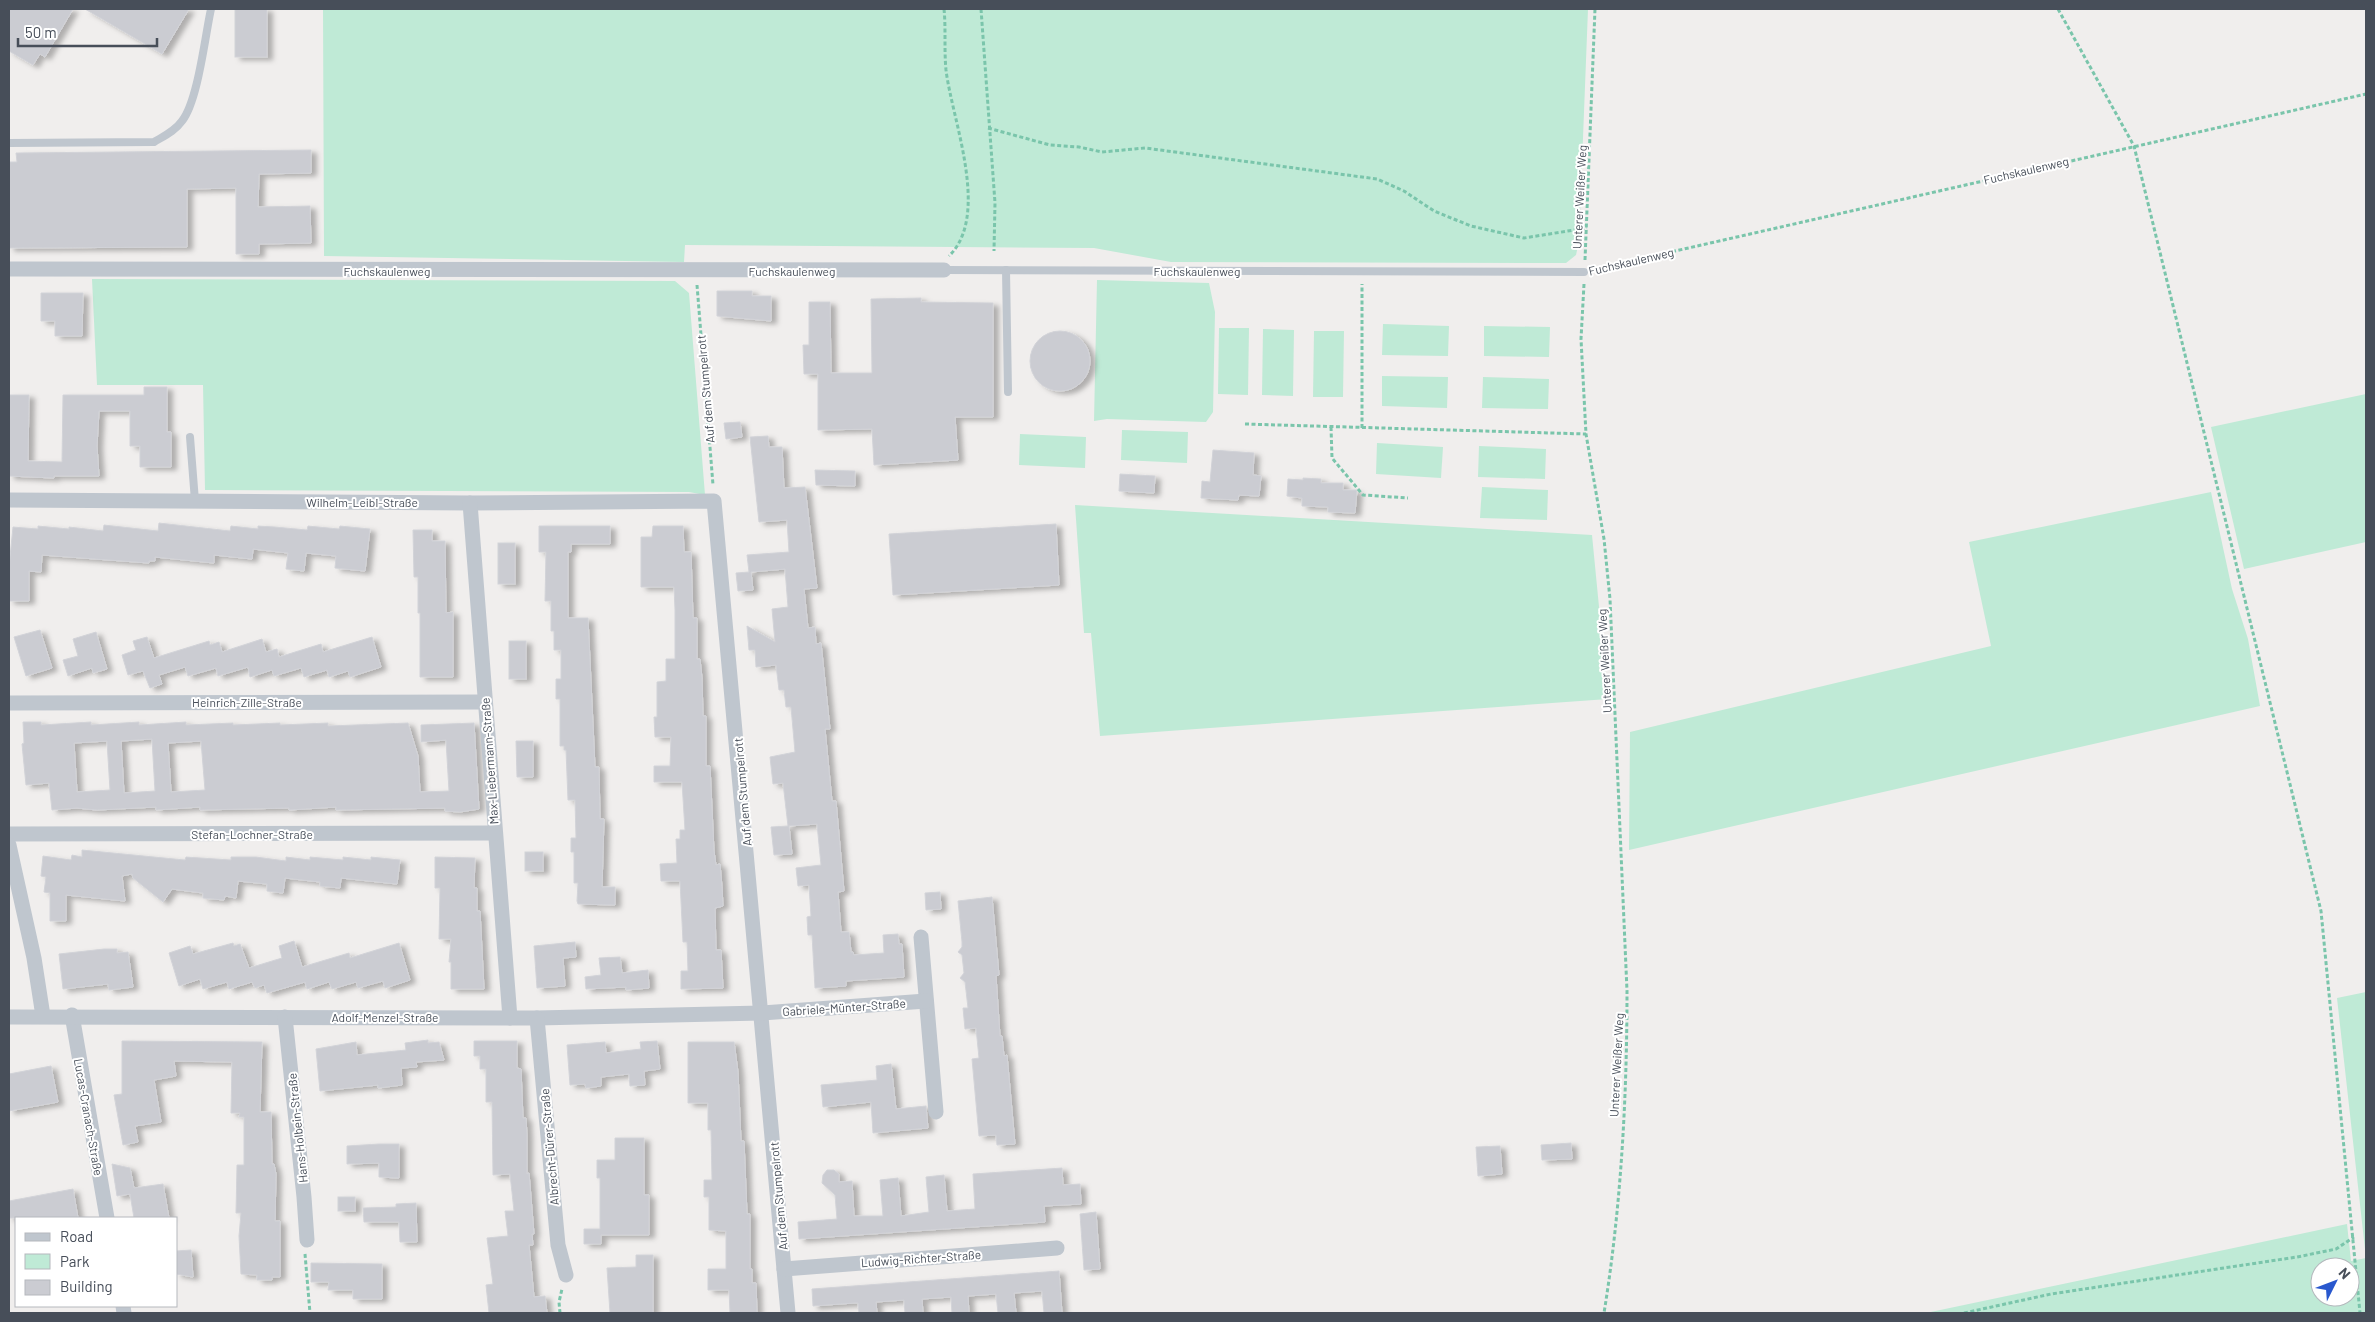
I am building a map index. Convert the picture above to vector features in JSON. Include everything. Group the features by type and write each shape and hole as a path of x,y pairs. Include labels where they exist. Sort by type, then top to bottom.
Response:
{"street":[{"name":"Fuchskaulenweg","path":"9,269 696,272 944,270"},
{"name":"Wilhelm-Leibl-Straße","path":"9,500 470,503 714,502"},
{"name":"Auf dem Stumpelrott","path":"714,502 788,1313"},
{"name":"Max-Liebermann-Straße","path":"470,503 510,1018"},
{"name":"Heinrich-Zille-Straße","path":"9,703 485,702"},
{"name":"Stefan-Lochner-Straße","path":"9,834 495,833"},
{"path":"9,845 34,958 43,1016"},
{"path":"920,936 936,1112"},
{"name":"Gabriele-Münter-Straße","path":"762,1013 926,1001"},
{"name":"Adolf-Menzel-Straße","path":"9,1017 537,1018 762,1013"},
{"name":"Lucas-Cranach-Straße","path":"72,1016 108,1217"},
{"name":"Hans-Holbein-Straße","path":"285,1017 304,1198 306,1240"},
{"name":"Albrecht-Dürer-Straße","path":"537,1018 558,1245 566,1275"},
{"name":"Ludwig-Richter-Straße","path":"784,1268 1058,1248"}],"lane":[{"path":"9,143 154,142 171,132 183,121 192,99 211,9"},
{"name":"Fuchskaulenweg","path":"944,270 1584,272"},
{"path":"1006,270 1008,392"},
{"path":"190,437 195,502"}],"path":[{"path":"944,9 946,68 952,109 966,159 969,189 961,244 946,260 944,270"},
{"path":"981,9 988,128 995,203 994,251"},
{"name":"Unterer Weißer Weg","path":"1595,9 1582,339 1586,434 1604,539 1610,599 1627,992 1627,1036 1618,1184 1604,1313"},
{"path":"2058,9 2134,146 2321,910 2360,1313"},
{"name":"Fuchskaulenweg","path":"1584,272 2366,94"},
{"path":"988,128 1050,145 1079,147 1102,152 1145,148 1377,179 1404,191 1434,211 1452,219 1471,226 1524,238 1587,228"},
{"path":"1362,271 1362,428"},
{"name":"Auf dem Stumpelrott","path":"696,272 714,502"},
{"path":"1244,424 1586,434"},
{"path":"1331,427 1332,458 1363,495 1408,498"},
{"path":"1964,1313 2051,1294 2297,1257 2336,1248 2354,1237"},
{"path":"306,1240 305,1254 310,1313"},
{"path":"560,1313 559,1302 566,1275"}],"green space":[{"path":"323,9 1588,9 1579,241 1576,255 1566,263 1171,262 1094,248 685,245 684,262 324,256"},
{"path":"92,279 675,281 689,293 705,495 689,492 205,490 203,385 97,385"},
{"path":"1097,280 1209,283 1215,312 1213,412 1206,422 1107,419 1094,421"},
{"path":"1383,324 1449,326 1448,356 1382,355"},
{"path":"1484,326 1550,327 1549,357 1484,356"},
{"path":"1219,328 1249,328 1248,395 1218,394"},
{"path":"1263,329 1294,330 1293,396 1262,395"},
{"path":"1314,331 1344,331 1343,397 1313,397"},
{"path":"1382,376 1448,377 1447,408 1382,406"},
{"path":"1483,377 1549,379 1548,409 1482,408"},
{"path":"2366,394 2366,542 2244,569 2211,427"},
{"path":"1122,430 1188,432 1187,463 1121,460"},
{"path":"1020,434 1086,437 1085,468 1019,465"},
{"path":"1377,443 1443,447 1441,478 1376,474"},
{"path":"1479,446 1546,449 1545,479 1478,477"},
{"path":"1482,487 1548,490 1547,520 1480,518"},
{"path":"2211,492 2232,589 2248,639 2260,706 1629,850 1630,732 1991,646 1969,542"},
{"path":"1075,505 1592,535 1608,699 1100,736 1091,633 1084,633"},
{"path":"2366,992 2366,1258 2337,998"},
{"path":"2347,1224 2351,1257 2310,1257 2310,1307 2360,1307 2360,1259 2366,1258 2366,1313 1926,1313"}],"building":[{"path":"9,9 73,9 45,57 40,54 33,65 9,51"},
{"path":"85,9 189,9 162,54"},
{"path":"235,9 267,9 267,57 235,57"},
{"path":"311,150 311,173 259,174 258,207 310,206 311,243 259,244 259,254 236,254 236,188 187,189 187,247 9,248 9,162 17,162 16,153"},
{"path":"717,291 752,291 752,296 771,296 771,321 717,316"},
{"path":"41,293 83,293 82,336 55,336 55,321 41,321"},
{"path":"921,298 921,302 993,303 993,417 955,417 958,460 874,465 872,429 818,430 818,374 804,374 803,345 809,345 809,302 830,302 831,373 872,373 871,299"},
{"path":"1054,331 1066,331 1077,336 1085,344 1090,355 1088,373 1077,386 1066,391 1054,391 1043,386 1035,378 1030,367 1030,355 1035,344 1043,336"},
{"path":"144,387 167,387 167,432 171,432 171,467 140,467 140,446 130,446 130,411 99,411 97,446 99,476 54,476 54,478 9,476 9,395 29,395 28,461 62,462 63,395 144,395"},
{"path":"740,422 742,437 726,439 724,423"},
{"path":"768,436 769,447 782,447 784,488 805,487 817,588 804,589 808,628 815,627 816,644 821,643 830,729 825,729 832,801 836,801 844,891 838,892 841,932 849,932 851,952 854,955 884,953 883,935 898,934 899,944 902,944 904,977 846,981 846,986 815,988 812,935 808,935 807,917 811,916 809,885 798,886 796,868 821,865 817,824 789,826 792,854 774,855 771,827 788,826 783,783 773,784 770,757 795,752 791,707 786,707 784,690 779,690 776,665 756,667 755,650 749,650 747,626 775,642 772,609 788,607 785,569 751,572 753,590 738,591 736,573 749,572 747,555 789,552 787,520 759,522 750,437"},
{"path":"1213,450 1254,453 1253,475 1261,476 1259,496 1239,495 1238,500 1201,498 1202,481 1210,482"},
{"path":"815,470 855,471 855,486 816,485"},
{"path":"1120,474 1155,476 1154,493 1119,491"},
{"path":"1303,478 1321,479 1321,483 1343,483 1343,490 1357,490 1355,513 1328,512 1328,507 1302,506 1302,498 1287,496 1288,479 1303,480"},
{"path":"159,523 230,531 231,526 258,529 258,526 307,530 308,526 339,529 340,526 370,529 365,571 335,568 336,556 306,553 304,571 286,569 288,553 253,549 252,559 214,555 214,563 155,557 155,561 149,561 149,563 42,555 41,572 29,571 29,601 9,601 9,567 13,527 38,529 38,526 69,529 69,527 103,531 104,525 158,531"},
{"path":"1056,524 1059,585 893,595 889,534"},
{"path":"539,526 610,526 610,544 571,544 571,552 568,552 568,618 588,618 595,767 599,767 600,819 604,819 602,887 615,887 615,905 578,904 577,901 578,883 574,883 574,852 571,852 571,838 576,838 575,800 568,800 566,750 564,750 564,746 560,746 560,699 556,699 556,679 561,679 561,650 554,650 554,631 551,631 551,601 545,601 546,552 539,552"},
{"path":"653,526 683,526 684,552 691,552 693,618 697,618 697,659 700,659 702,678 703,716 706,716 706,766 710,766 714,851 716,865 720,864 722,887 723,906 715,908 716,950 721,950 723,988 681,989 681,971 688,971 687,942 683,942 680,881 661,881 660,864 677,863 676,839 680,839 680,830 685,830 682,782 654,782 654,766 670,766 671,737 655,737 654,717 657,717 657,682 666,681 666,659 675,659 675,610 674,587 641,587 641,537 652,537"},
{"path":"413,530 432,530 432,541 445,541 446,613 453,612 453,677 420,677 420,613 418,613 418,577 414,577"},
{"path":"498,543 515,543 515,584 498,584"},
{"path":"40,630 52,668 26,676 14,637"},
{"path":"96,632 107,669 93,673 92,668 68,676 63,660 78,656 73,639"},
{"path":"147,637 154,658 209,641 210,645 219,642 222,652 262,639 266,652 277,649 279,657 321,644 323,652 372,637 381,667 350,677 348,671 329,677 327,670 304,677 301,668 274,676 272,670 250,677 248,667 218,676 216,668 188,676 185,667 159,675 162,684 150,688 143,671 128,675 122,655 136,650 133,641"},
{"path":"509,641 526,641 526,679 509,679"},
{"path":"23,722 41,722 41,725 91,722 91,725 139,722 139,725 186,722 186,725 328,723 328,726 408,723 418,756 420,792 449,791 446,740 421,742 421,725 474,723 479,809 460,812 445,811 445,808 336,810 336,807 289,810 289,808 200,810 200,807 156,810 156,807 52,810 49,783 26,785 22,744 24,743","holes":["152,739 155,791 124,793 121,741","107,741 110,790 77,792 74,743","201,741 205,790 171,792 168,743"]},
{"path":"516,741 533,741 533,777 517,777"},
{"path":"82,850 185,860 186,857 231,860 231,857 256,857 286,861 286,857 310,860 310,857 343,860 343,857 371,860 371,857 400,860 397,884 341,878 340,888 320,886 320,882 285,878 283,893 267,891 267,884 238,881 236,898 225,896 224,900 203,898 203,893 172,889 163,902 133,878 132,874 122,876 125,901 66,895 66,921 50,921 50,893 44,892 46,877 41,876 43,856 71,860 72,855 82,857"},
{"path":"525,852 543,852 543,871 525,871"},
{"path":"435,857 475,858 474,888 477,888 477,911 480,911 484,989 451,989 451,962 449,962 451,939 439,939 440,888 435,888"},
{"path":"940,892 941,909 926,910 925,893"},
{"path":"992,897 999,975 996,976 1000,1036 1002,1036 1004,1056 1007,1055 1015,1144 997,1145 996,1135 979,1136 972,1059 979,1058 976,1028 965,1029 963,1008 968,1008 965,982 960,978 964,973 962,955 958,952 962,947 962,942 958,901"},
{"path":"294,941 302,967 349,953 350,958 399,943 410,980 385,988 383,981 358,988 356,982 332,989 329,982 307,989 305,982 267,993 264,985 255,988 252,982 229,989 227,982 203,989 200,979 179,986 169,953 190,946 193,954 233,943 234,946 240,944 249,968 282,958 279,946"},
{"path":"575,942 576,957 563,958 565,986 537,988 534,946"},
{"path":"117,949 117,953 128,952 133,987 109,990 108,984 63,989 59,954"},
{"path":"620,957 622,973 648,970 649,988 626,990 626,987 586,989 585,977 601,975 599,958"},
{"path":"428,1040 428,1043 439,1042 444,1060 416,1062 417,1067 401,1068 402,1085 378,1088 378,1085 320,1091 316,1049 356,1042 357,1055 406,1050 405,1043"},
{"path":"122,1041 262,1042 260,1112 271,1112 272,1164 274,1164 276,1174 275,1221 280,1221 280,1277 272,1277 272,1280 257,1280 257,1275 241,1274 239,1236 241,1213 236,1213 237,1165 244,1165 244,1117 239,1117 240,1113 231,1113 232,1062 174,1061 176,1076 154,1080 161,1122 135,1126 138,1142 123,1145 114,1095 122,1094"},
{"path":"474,1041 517,1041 517,1068 521,1069 523,1118 526,1118 527,1135 527,1174 529,1173 534,1234 532,1234 533,1245 529,1245 534,1297 545,1296 547,1313 489,1313 486,1285 493,1284 487,1238 508,1236 505,1211 514,1211 510,1174 493,1175 492,1102 486,1102 486,1069 480,1069 480,1056 474,1056"},
{"path":"657,1041 660,1069 644,1071 645,1085 630,1086 629,1074 601,1077 601,1086 586,1088 585,1084 570,1085 567,1045 605,1042 606,1053 641,1049 640,1042"},
{"path":"688,1042 734,1042 738,1072 741,1141 744,1141 747,1214 750,1214 750,1269 752,1269 752,1283 756,1283 757,1313 730,1313 729,1290 708,1290 708,1269 726,1269 726,1231 709,1230 709,1197 704,1197 704,1180 712,1180 711,1130 708,1130 708,1103 688,1103"},
{"path":"891,1064 896,1109 926,1106 928,1128 873,1133 871,1102 823,1107 821,1085 877,1080 876,1066"},
{"path":"51,1066 58,1102 9,1111 9,1074"},
{"path":"615,1138 644,1138 644,1195 649,1195 649,1235 601,1235 601,1244 584,1244 584,1229 600,1229 600,1178 597,1178 597,1160 615,1160"},
{"path":"1571,1143 1572,1159 1542,1160 1541,1145"},
{"path":"399,1144 399,1178 379,1177 379,1163 347,1164 347,1146"},
{"path":"1500,1146 1502,1174 1478,1176 1476,1147"},
{"path":"112,1164 130,1168 134,1188 163,1184 169,1217 134,1217 130,1194 117,1196"},
{"path":"1062,1168 1063,1185 1080,1184 1081,1204 1044,1206 1045,1222 799,1239 798,1222 837,1219 835,1195 822,1183 823,1175 827,1170 834,1170 839,1174 839,1182 852,1181 854,1216 883,1216 880,1180 898,1178 901,1216 929,1212 926,1177 944,1175 947,1211 975,1209 973,1174"},
{"path":"73,1189 78,1217 9,1218 9,1201"},
{"path":"338,1197 355,1197 355,1211 338,1211"},
{"path":"416,1203 417,1242 400,1242 399,1222 364,1222 363,1208 396,1207 396,1204"},
{"path":"1096,1212 1100,1269 1084,1270 1080,1214"},
{"path":"191,1250 193,1277 178,1274 178,1251"},
{"path":"636,1255 653,1255 653,1313 610,1313 607,1268 636,1267"},
{"path":"311,1263 382,1264 382,1299 353,1299 353,1290 328,1290 329,1282 311,1282"},
{"path":"1059,1271 1062,1313 1044,1313 1042,1291 1014,1293 1016,1313 998,1313 996,1294 968,1296 969,1313 952,1313 951,1297 922,1299 923,1313 905,1313 904,1300 876,1302 877,1313 859,1313 858,1303 813,1306 812,1289"}]}
